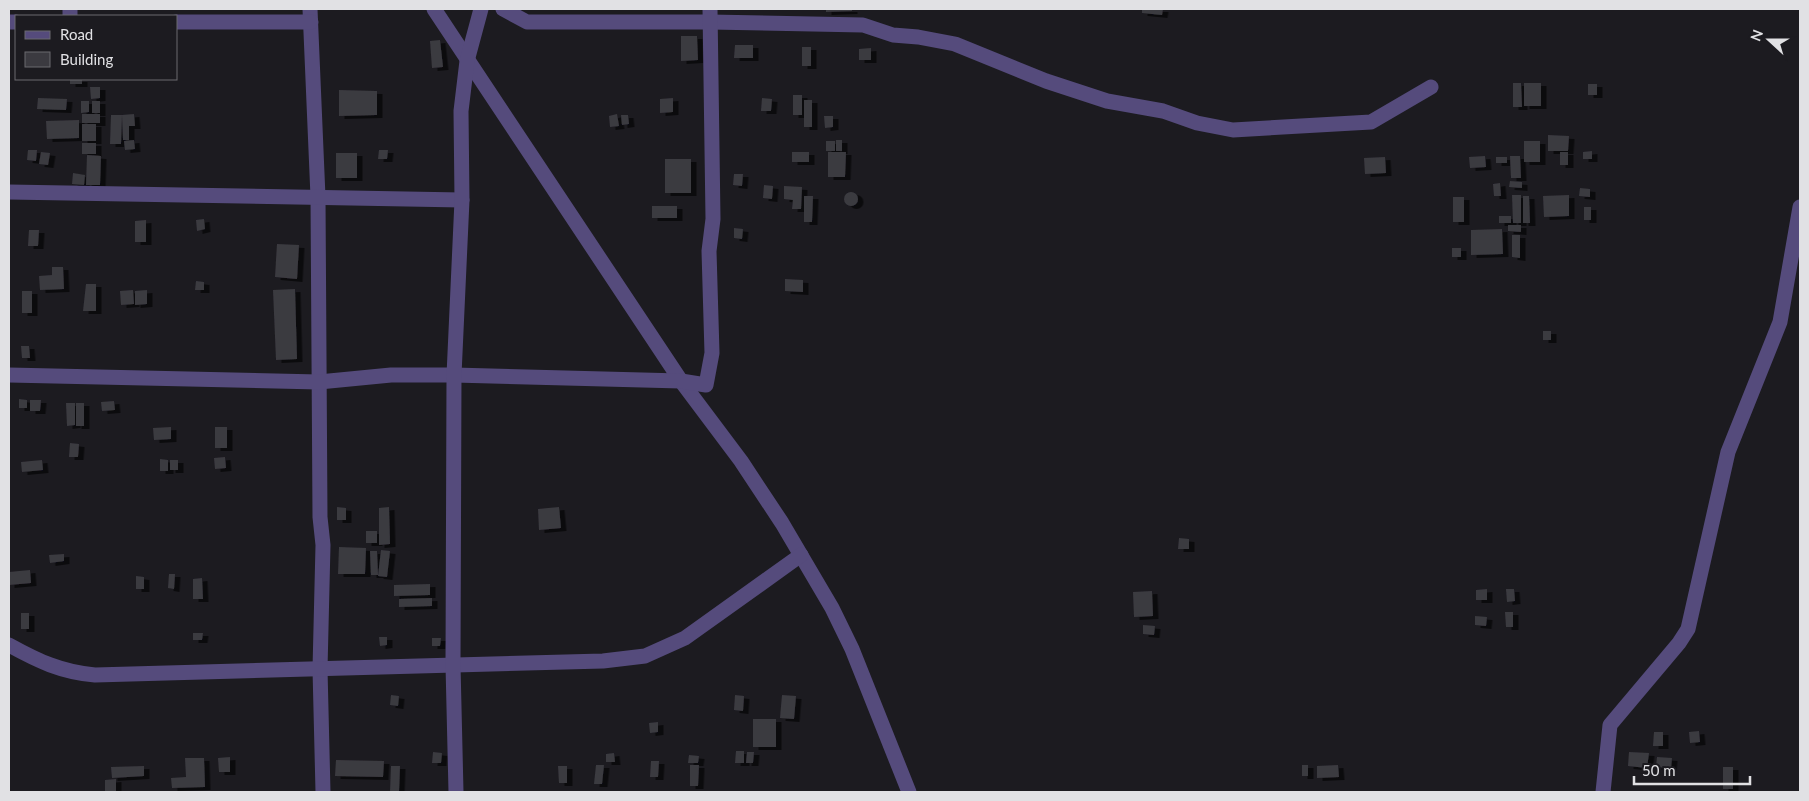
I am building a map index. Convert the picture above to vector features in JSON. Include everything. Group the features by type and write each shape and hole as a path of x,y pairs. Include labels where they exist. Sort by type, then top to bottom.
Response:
{"street":[{"path":"434,9 467,62 681,381 741,461 801,555 832,608 852,649 909,792"},
{"path":"456,792 453,665 454,375 462,200 461,112 467,62 481,9"},
{"path":"503,9 527,22 710,15 864,25 893,35 918,37 956,44 1046,81 1107,101 1163,111 1197,123 1233,130 1371,122 1431,87"},
{"path":"178,22 311,15 318,197 320,517 323,545 320,669 323,792"},
{"path":"9,375 319,382 391,375 454,375 681,381 706,385 712,353 709,252 713,219 710,15"},
{"path":"9,192 462,200"},
{"path":"1603,792 1610,725 1679,643 1688,628 1728,452 1778,331 1800,206"},
{"path":"9,645 32,658 70,673 95,675 604,662 645,656 685,638 801,555"}],"building":[{"path":"826,9 852,9 852,11 826,12"},
{"path":"1142,9 1163,9 1162,15 1142,13"},
{"path":"681,36 697,36 698,60 681,61"},
{"path":"440,40 443,67 432,68 430,41"},
{"path":"735,45 753,45 753,58 734,58"},
{"path":"802,47 811,47 811,66 802,66"},
{"path":"871,48 871,60 859,60 859,49"},
{"path":"70,80 82,80 82,84 70,84"},
{"path":"1513,83 1521,83 1522,107 1513,107"},
{"path":"1524,83 1541,83 1541,106 1524,106"},
{"path":"1588,84 1597,84 1597,95 1588,95"},
{"path":"90,87 100,87 100,98 91,99"},
{"path":"339,90 377,91 377,115 339,116"},
{"path":"793,95 802,95 802,115 793,115"},
{"path":"38,98 67,99 66,110 37,109"},
{"path":"673,98 673,112 660,113 660,99"},
{"path":"762,98 772,99 771,111 761,111"},
{"path":"804,100 812,100 812,127 804,127"},
{"path":"81,101 89,101 89,112 81,113"},
{"path":"92,101 100,101 100,113 92,113"},
{"path":"82,114 100,114 100,123 82,123"},
{"path":"134,114 135,126 129,126 129,140 123,140 122,115"},
{"path":"617,114 619,126 610,127 609,116"},
{"path":"111,115 122,115 121,144 110,144"},
{"path":"621,115 628,115 629,124 622,125"},
{"path":"824,116 833,116 833,127 825,128"},
{"path":"79,120 79,138 47,139 46,121"},
{"path":"82,124 96,124 96,141 82,141"},
{"path":"1548,135 1569,136 1568,151 1548,151"},
{"path":"134,140 135,149 125,150 124,141"},
{"path":"836,140 842,140 842,151 836,151"},
{"path":"826,141 835,141 835,151 826,151"},
{"path":"1524,141 1540,141 1540,162 1524,162"},
{"path":"82,143 96,143 96,154 82,154"},
{"path":"28,150 37,150 36,161 27,160"},
{"path":"379,150 388,150 387,159 378,159"},
{"path":"1592,151 1592,159 1583,159 1583,152"},
{"path":"41,152 50,153 48,165 39,164"},
{"path":"792,152 809,152 809,162 792,162"},
{"path":"828,152 846,152 845,177 828,177"},
{"path":"1560,152 1568,152 1568,165 1560,165"},
{"path":"336,153 357,153 357,178 336,178"},
{"path":"87,155 101,156 100,185 86,185"},
{"path":"1485,156 1486,167 1470,168 1469,157"},
{"path":"1510,156 1520,156 1521,178 1511,178"},
{"path":"1385,157 1386,173 1365,174 1364,158"},
{"path":"1496,157 1507,157 1507,163 1496,163"},
{"path":"665,159 691,159 691,193 665,193"},
{"path":"73,173 85,175 84,185 72,184"},
{"path":"734,174 743,174 742,186 733,185"},
{"path":"1510,181 1522,182 1522,188 1509,187"},
{"path":"1500,183 1501,196 1494,196 1493,184"},
{"path":"764,185 773,186 772,199 763,198"},
{"path":"784,186 802,187 801,209 792,209 793,200 784,199"},
{"path":"1580,188 1590,189 1590,197 1579,196"},
{"path":"848,192 854,192 858,199 854,206 848,206 844,202 844,196"},
{"path":"1512,195 1521,195 1521,223 1513,223"},
{"path":"1569,195 1569,216 1544,217 1543,196"},
{"path":"804,196 813,196 812,222 804,222"},
{"path":"1523,196 1529,196 1530,223 1523,223"},
{"path":"1453,197 1464,197 1464,222 1453,222"},
{"path":"652,206 677,206 677,218 652,218"},
{"path":"1584,207 1591,207 1591,220 1584,220"},
{"path":"1499,216 1511,216 1511,223 1499,223"},
{"path":"204,219 205,229 197,231 196,220"},
{"path":"146,220 146,242 135,242 135,221"},
{"path":"1508,225 1521,225 1521,232 1508,231"},
{"path":"734,228 743,229 742,239 734,238"},
{"path":"1502,229 1503,254 1471,255 1471,230"},
{"path":"29,230 39,230 38,246 28,246"},
{"path":"1512,235 1520,235 1520,258 1512,257"},
{"path":"277,244 299,245 297,279 275,277"},
{"path":"1452,248 1461,248 1461,257 1452,257"},
{"path":"52,267 63,267 64,289 40,290 39,276 52,275"},
{"path":"785,279 803,280 803,292 785,291"},
{"path":"196,281 204,282 204,290 195,290"},
{"path":"86,284 96,284 96,311 83,311"},
{"path":"295,289 297,359 276,360 273,290"},
{"path":"133,290 134,304 121,305 120,291"},
{"path":"147,290 147,304 135,305 135,291"},
{"path":"22,291 32,291 32,313 22,313"},
{"path":"1543,331 1551,331 1551,340 1543,340"},
{"path":"21,346 29,346 30,358 22,358"},
{"path":"19,399 27,400 27,408 19,408"},
{"path":"30,400 41,400 40,411 30,411"},
{"path":"114,401 115,410 102,411 101,402"},
{"path":"66,403 75,403 75,425 67,426"},
{"path":"76,403 84,403 84,426 76,426"},
{"path":"171,427 171,439 154,440 153,428"},
{"path":"215,427 227,427 227,448 215,448"},
{"path":"70,443 79,444 78,457 69,457"},
{"path":"225,457 226,468 215,469 214,458"},
{"path":"160,459 168,460 168,471 160,471"},
{"path":"42,460 43,470 22,472 21,462"},
{"path":"170,460 178,460 178,470 170,470"},
{"path":"337,507 346,508 346,520 337,520"},
{"path":"389,507 390,544 379,545 379,508"},
{"path":"559,507 561,528 539,530 538,509"},
{"path":"366,531 377,531 377,543 366,543"},
{"path":"1179,538 1189,539 1189,549 1178,549"},
{"path":"339,547 366,548 365,574 338,574"},
{"path":"381,550 390,551 387,577 378,576"},
{"path":"370,551 377,551 378,575 371,575"},
{"path":"64,554 64,561 50,563 49,555"},
{"path":"30,570 31,583 9,585 9,572"},
{"path":"169,574 175,574 174,589 168,588"},
{"path":"136,576 144,577 144,589 136,589"},
{"path":"202,578 203,599 193,599 193,579"},
{"path":"430,584 430,595 394,596 394,585"},
{"path":"1487,589 1487,600 1476,600 1476,590"},
{"path":"1506,589 1514,589 1515,601 1507,602"},
{"path":"1152,591 1153,616 1134,617 1133,592"},
{"path":"432,598 432,606 399,607 399,599"},
{"path":"1505,612 1513,612 1513,627 1506,627"},
{"path":"21,613 29,613 29,629 21,629"},
{"path":"1475,616 1487,617 1486,626 1475,625"},
{"path":"1143,625 1155,626 1154,635 1143,634"},
{"path":"193,633 203,633 202,640 193,640"},
{"path":"379,637 387,637 387,645 380,646"},
{"path":"432,638 441,638 440,646 432,646"},
{"path":"391,695 399,696 398,706 390,705"},
{"path":"735,695 744,696 743,711 734,710"},
{"path":"782,695 796,696 794,719 780,718"},
{"path":"753,719 776,719 776,747 753,747"},
{"path":"658,722 658,732 650,733 649,723"},
{"path":"1699,731 1700,742 1690,743 1689,732"},
{"path":"1654,732 1663,732 1663,746 1653,746"},
{"path":"736,751 744,751 744,763 735,763"},
{"path":"433,752 442,753 441,763 432,763"},
{"path":"747,752 754,752 753,763 746,763"},
{"path":"1629,752 1649,753 1647,768 1628,766"},
{"path":"614,753 615,762 606,762 606,754"},
{"path":"689,755 699,756 698,763 688,763"},
{"path":"230,757 230,772 219,772 218,758"},
{"path":"1657,757 1672,758 1671,768 1656,767"},
{"path":"185,758 204,758 205,787 172,788 171,778 186,777"},
{"path":"336,760 384,761 383,777 335,776"},
{"path":"651,761 659,761 658,777 650,777"},
{"path":"596,765 604,765 602,784 594,784"},
{"path":"690,765 699,765 698,786 690,786"},
{"path":"1302,765 1308,765 1308,776 1302,776"},
{"path":"1338,765 1339,777 1317,778 1317,766"},
{"path":"144,766 144,776 112,778 111,767"},
{"path":"391,766 400,766 399,792 390,792"},
{"path":"558,766 567,766 567,783 559,783"},
{"path":"1723,767 1733,767 1733,789 1723,789"},
{"path":"116,779 116,791 105,791 105,780"}]}
